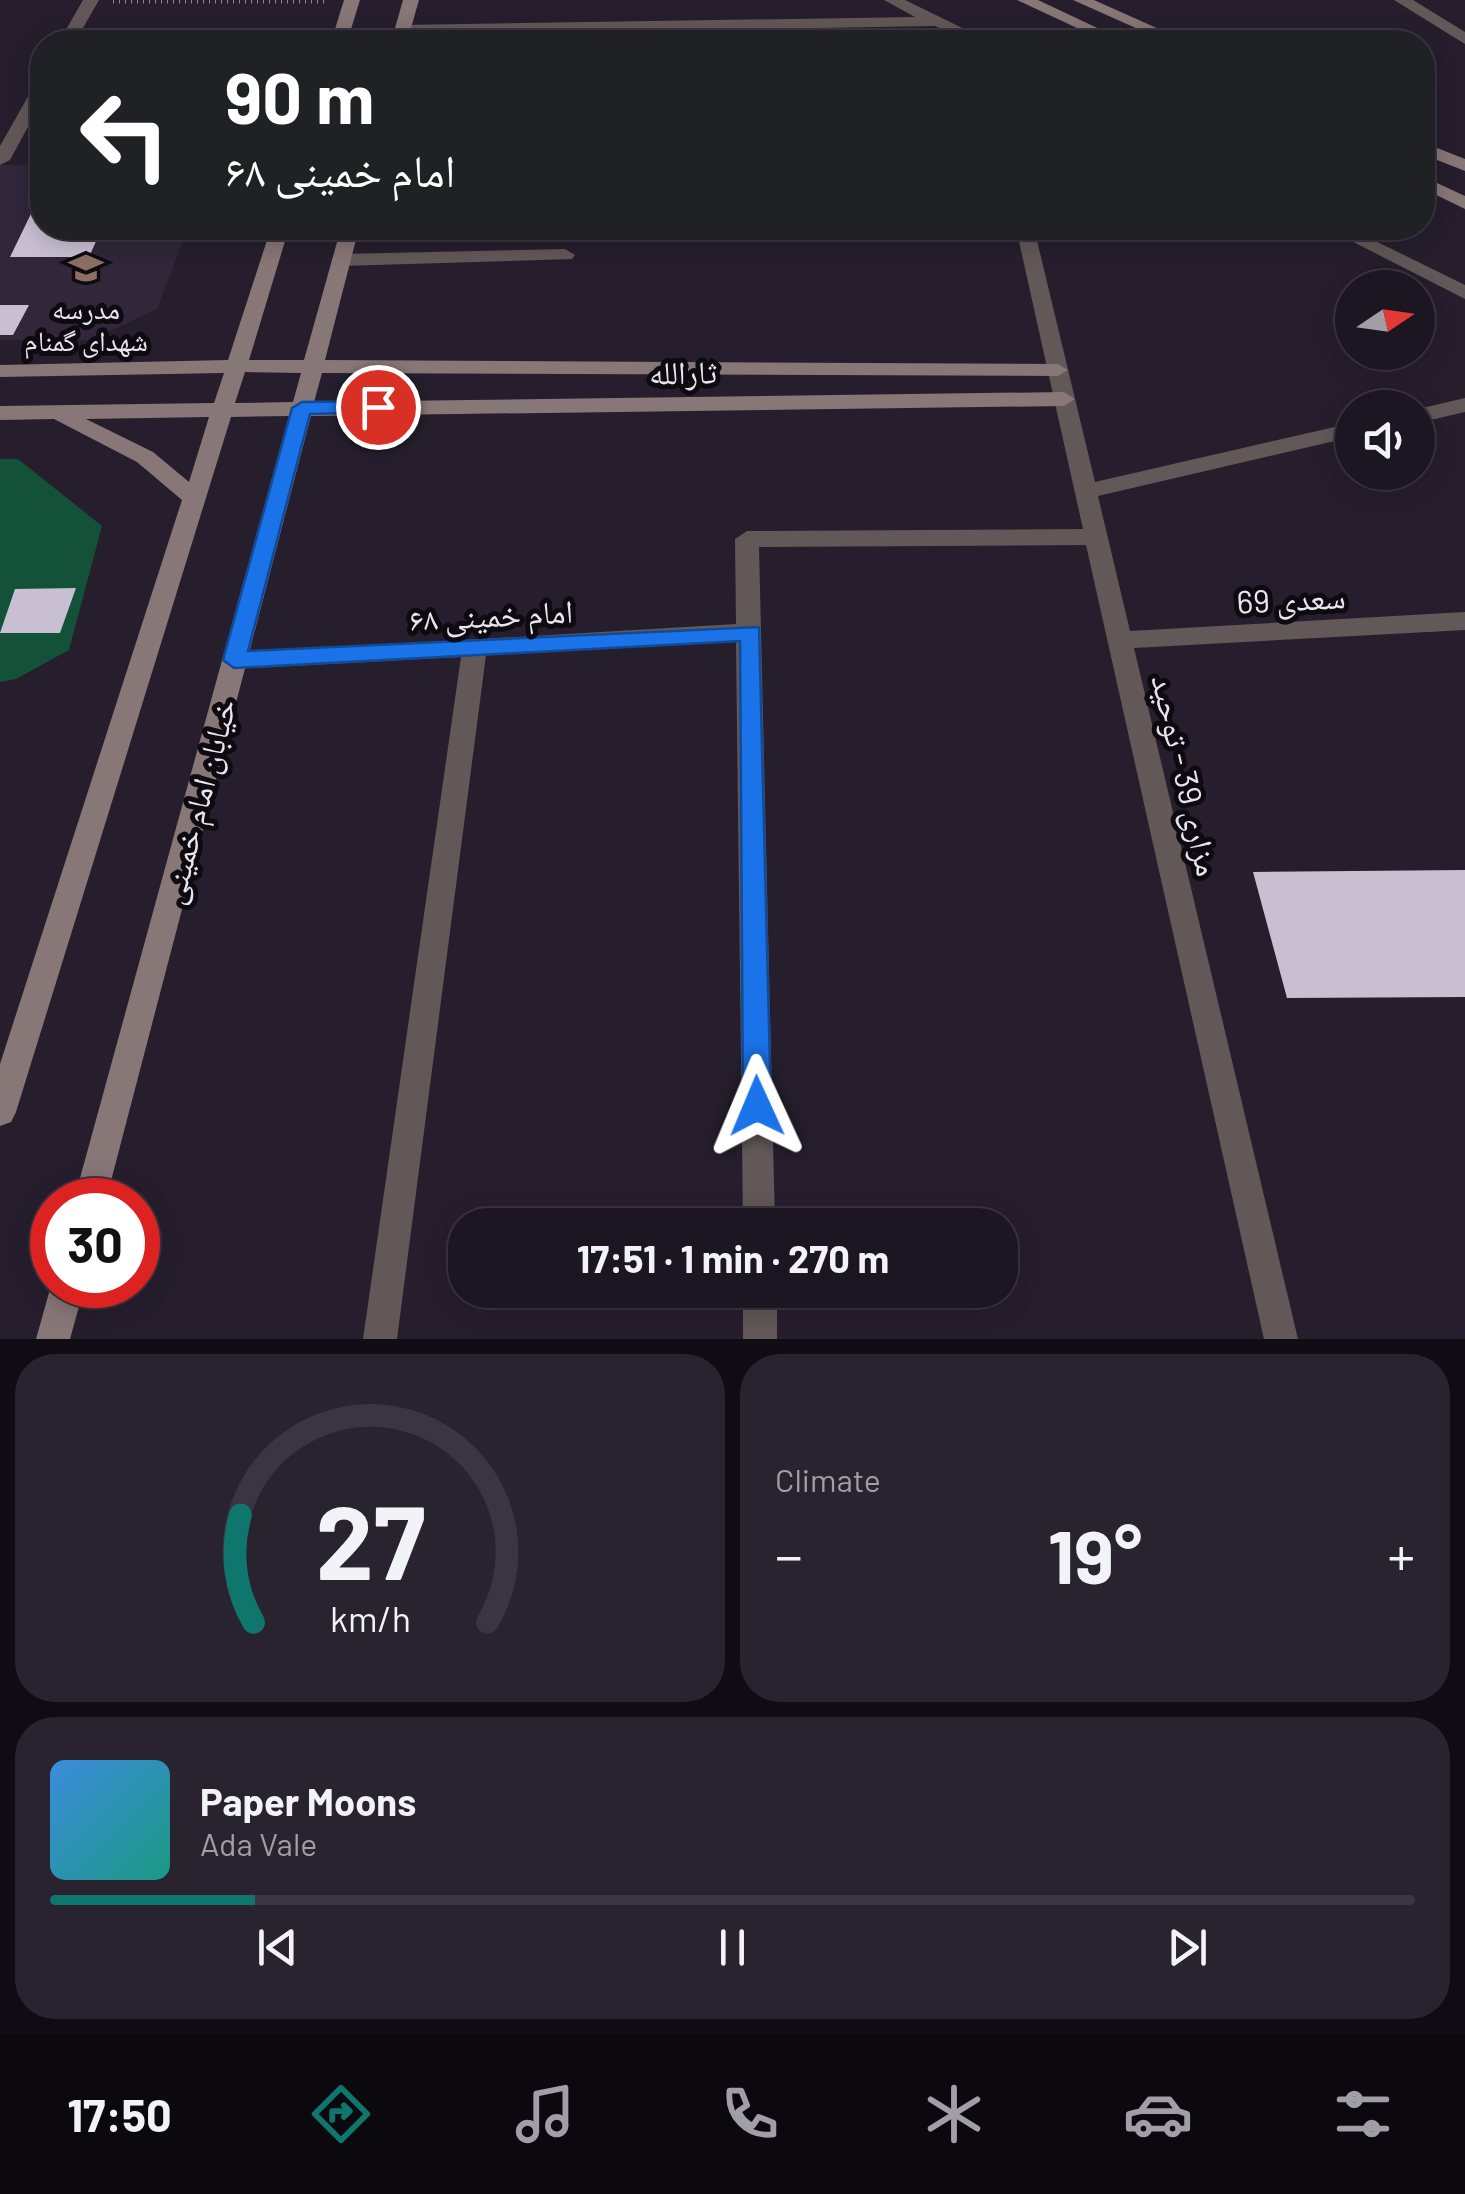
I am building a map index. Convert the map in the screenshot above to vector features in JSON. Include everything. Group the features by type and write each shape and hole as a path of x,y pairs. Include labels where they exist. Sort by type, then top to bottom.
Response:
{"main road":[{"path":"343,30 352,0"},
{"path":"402,30 410,0"},
{"path":"1026,0 1092,30"},
{"path":"1081,0 1152,30"},
{"path":"1435,153 1465,166"},
{"path":"1435,188 1465,203"},
{"path":"0,1112 276,240"},
{"name":"خیابان امام خمینی","path":"96,1178 347,240"},
{"path":"0,371 236,366"},
{"name":"ثارالله","path":"236,366 1058,370"},
{"name":"ثارالله","path":"223,407 1064,399"},
{"path":"0,413 223,407"},
{"path":"53,411 146,457 194,498"},
{"path":"53,1339 62,1308"}],"street":[{"path":"892,0 957,30"},
{"path":"1402,0 1465,39"},
{"path":"74,30 91,1"},
{"path":"615,30 937,21"},
{"path":"1,160 6,141 30,104"},
{"name":"مزاری 39 - توحید","path":"1028,240 1281,1339"},
{"path":"1359,240 1465,293"},
{"path":"341,260 565,255"},
{"path":"1435,412 1465,405"},
{"path":"1086,492 1335,434"},
{"path":"759,1208 747,539 1096,537"},
{"name":"سعدی 69","path":"1120,640 1465,620"},
{"name":"امام خمینی ۶۸","path":"234,660 751,632"},
{"path":"380,1339 475,648"},
{"path":"760,1308 760,1339"}],"path":[{"path":"91,1 352,0"}],"shaded area":[{"name":"مدرسه شهدای گمنام","path":"0,165 30,165 30,240 183,240 157,309 91,340 0,340"}],"green space":[{"path":"0,459 18,459 102,526 69,650 16,679 0,682"}],"building":[{"path":"30,216 30,240 97,240 89,257 10,257"},
{"path":"0,305 29,305 13,335 0,335"},
{"path":"76,588 60,633 0,633 15,589"},
{"path":"1465,870 1465,997 1287,998 1253,872"}],"place":[{"name":"مدرسه شهدای گمنام","path":"86,268"}],"route":[{"path":"378,407 302,408 234,660 751,632 757,1106"}]}
